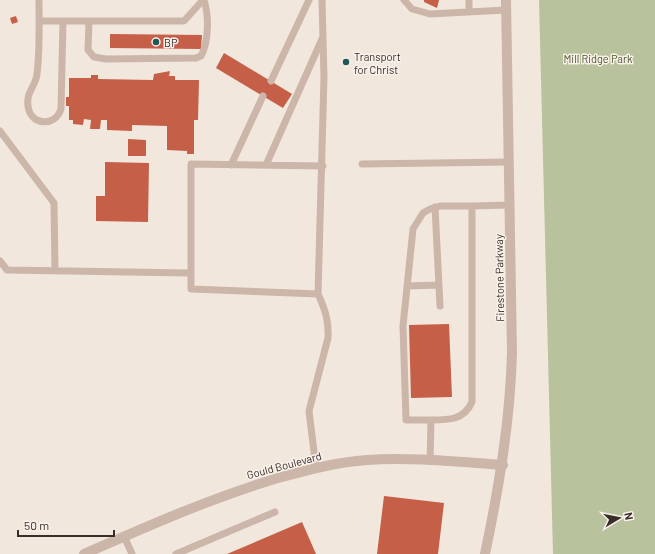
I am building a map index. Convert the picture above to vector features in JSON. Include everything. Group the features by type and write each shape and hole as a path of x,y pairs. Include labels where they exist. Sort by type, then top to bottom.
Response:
{"street":[{"name":"Firestone Parkway","path":"485,554 503,465 510,403 512,353 506,5"},
{"name":"Gould Boulevard","path":"84,554 204,502 258,484 316,468 366,460 430,461 503,465"}],"lane":[{"path":"39,0 37,76 28,93 28,106 32,116 41,121 47,122 56,119 61,109 63,21"},
{"path":"39,21 63,21 89,21 184,21 204,0 207,8 205,48 201,56 196,58 106,59 94,57 88,50 89,21"},
{"path":"271,82 309,0"},
{"path":"316,468 309,411 328,338 329,328 328,318 318,294 323,166 322,0"},
{"path":"404,0 412,9 420,13 430,14 469,11 506,5"},
{"path":"469,0 469,11"},
{"path":"266,165 323,37"},
{"path":"231,165 263,96"},
{"path":"0,131 54,203 55,271"},
{"path":"362,164 509,162"},
{"path":"318,294 191,289 191,164 323,166"},
{"path":"472,206 472,402 469,409 458,417 450,420 406,420 402,326 413,229 423,213 435,207 510,204"},
{"path":"435,207 440,306"},
{"path":"0,261 7,270 190,273"},
{"path":"407,286 439,284"},
{"path":"430,461 431,420"},
{"path":"176,554 275,512"},
{"path":"124,536 132,554"}],"green space":[{"name":"Mill Ridge Park","path":"539,0 655,0 655,554 553,554"}],"building":[{"path":"424,0 439,0 437,8 424,2"},
{"path":"16,16 18,22 12,24 10,18"},
{"name":"BP","path":"110,34 202,35 201,49 110,48"},
{"path":"224,53 292,94 283,108 216,68"},
{"path":"170,71 169,76 175,76 175,80 199,80 198,120 194,120 194,154 187,154 187,151 167,150 167,126 132,125 132,131 107,130 107,120 101,120 100,129 90,129 91,120 84,119 83,125 73,124 73,120 69,120 69,106 66,106 66,97 69,97 69,78 91,78 91,75 98,75 98,79 153,80 154,74"},
{"path":"128,139 146,140 146,156 128,156"},
{"path":"105,162 149,163 148,222 96,221 96,196 105,196"},
{"path":"449,324 452,397 411,398 409,325"},
{"path":"384,496 444,503 438,554 377,554"},
{"path":"302,522 316,554 227,554"}],"place":[{"name":"BP","path":"156,42"},
{"name":"Transport for Christ","path":"346,62"}]}
